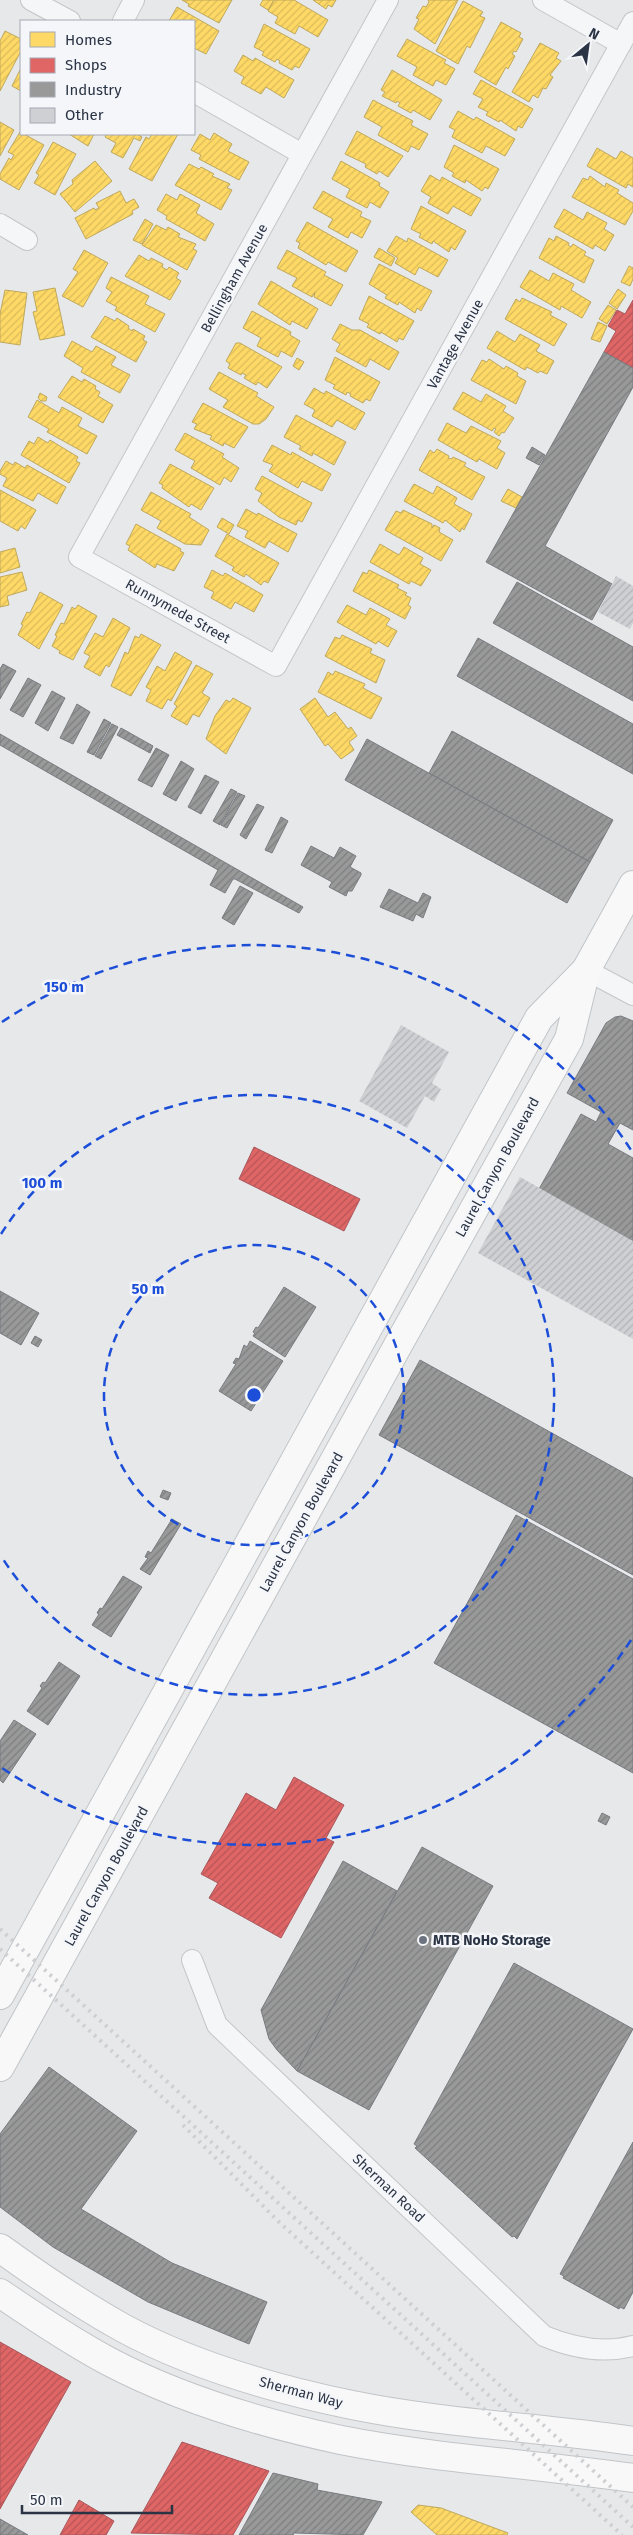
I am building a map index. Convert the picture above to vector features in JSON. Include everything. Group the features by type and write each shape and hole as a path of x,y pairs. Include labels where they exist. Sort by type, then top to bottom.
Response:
{"main road":[{"name":"Laurel Canyon Boulevard","path":"0,2067 569,1039 586,970 633,885"},
{"name":"Laurel Canyon Boulevard","path":"0,1995 539,1018 586,970"},
{"path":"315,1422 347,1438"},
{"name":"Sherman Way","path":"0,2248 63,2292 125,2329 182,2354 236,2374 352,2405 452,2420 633,2441"},
{"path":"0,2292 46,2324 109,2362 168,2388 277,2425 342,2440 442,2456 633,2478"}],"street":[{"path":"31,0 68,20"},
{"path":"123,20 134,0"},
{"name":"Bellingham Avenue","path":"79,557 388,0"},
{"path":"543,0 621,44"},
{"name":"Vantage Avenue","path":"276,666 633,22"},
{"path":"195,93 302,154"},
{"path":"0,224 27,240"},
{"name":"Runnymede Street","path":"79,557 276,666"},
{"path":"586,970 633,995"},
{"name":"Sherman Road","path":"192,1960 217,2025 544,2336 566,2345 594,2350 621,2349 633,2346"}],"building: Homes":[{"path":"182,0 232,0 219,23 188,6 189,4"},
{"path":"263,0 274,0 268,10 260,5"},
{"path":"274,0 294,0 328,20 318,37 299,26 295,34 275,23 278,17 268,11"},
{"path":"313,0 336,0 332,7 328,5 326,9"},
{"path":"428,0 458,0 435,44 414,29 419,19 416,18 423,6 426,7 429,2"},
{"path":"463,1 483,12 480,16 485,18 470,48 467,46 458,64 436,51"},
{"path":"177,7 219,31 206,54 195,48 195,20 170,20"},
{"path":"501,22 521,33 519,37 523,39 516,52 514,51 512,54 515,56 508,69 506,67 496,85 474,72"},
{"path":"264,24 310,49 299,68 295,66 292,70 279,63 280,61 277,59 275,62 262,55 264,52 254,47"},
{"path":"5,31 20,38 20,53 0,91 0,41"},
{"path":"407,39 446,60 444,63 455,69 446,85 436,80 433,86 413,75 417,67 397,56"},
{"path":"540,43 559,53 556,58 561,61 550,75 553,77 546,89 543,88 538,98 533,95 529,102 512,92"},
{"path":"243,55 253,61 255,58 294,80 284,98 266,87 261,94 241,83 244,77 234,71"},
{"path":"20,70 20,90 12,86"},
{"path":"392,70 442,100 430,120 413,110 411,113 398,106 400,103 397,101 396,103 382,96 385,92 381,90"},
{"path":"481,80 533,109 522,128 518,126 516,131 500,120 499,122 486,115 488,112 478,107 483,99 473,94"},
{"path":"373,100 413,121 411,125 428,134 419,150 411,146 408,152 378,135 382,127 364,117"},
{"path":"458,111 474,120 476,117 515,139 505,156 486,146 482,153 452,137 455,130 449,127"},
{"path":"0,122 14,130 0,156"},
{"path":"357,131 403,156 388,177 379,171 377,174 365,167 366,164 345,154"},
{"path":"20,132 20,135 26,135 44,145 19,190 0,179 0,174 9,158 11,160 14,155 8,152"},
{"path":"214,133 232,144 228,151 249,162 239,180 199,159 201,155 191,150 200,134 210,140"},
{"path":"71,135 94,135 88,146"},
{"path":"106,135 139,135 142,137 140,141 134,138 123,158 111,152 116,143 105,137"},
{"path":"151,135 177,135 152,181 129,169 146,137 149,139"},
{"path":"53,142 76,154 55,195 34,183 39,175 36,173"},
{"path":"454,145 499,169 488,189 485,187 482,191 466,180 465,183 452,176 454,173 444,167"},
{"path":"597,148 616,159 621,151 633,158 633,187 628,184 626,188 587,166"},
{"path":"95,161 112,181 75,212 60,194 73,184 72,180"},
{"path":"341,161 380,183 379,186 389,192 380,208 370,202 367,208 346,197 350,189 332,179"},
{"path":"189,164 199,169 201,167 214,174 212,176 230,184 227,188 232,190 221,210 175,185"},
{"path":"430,175 440,181 442,177 481,199 471,216 453,206 448,214 428,203 431,197 421,191"},
{"path":"590,176 605,187 606,183 619,190 617,193 633,203 633,211 625,225 572,197 583,178 588,180"},
{"path":"120,191 126,203 134,199 139,207 132,211 133,214 86,239 75,218 94,208 95,210 99,208 96,203"},
{"path":"323,191 362,212 360,216 371,221 362,238 351,232 348,238 328,227 333,219 313,208"},
{"path":"166,194 177,200 180,194 200,205 196,213 214,224 205,241 166,219 167,216 157,210"},
{"path":"421,206 466,231 455,250 451,247 449,252 433,241 432,244 419,237 421,234 411,229"},
{"path":"564,209 583,220 587,212 607,223 604,229 614,235 605,251 595,245 593,249 554,227"},
{"path":"145,219 153,224 142,244 133,240"},
{"path":"307,222 358,251 346,272 328,262 326,265 298,248 300,243 296,241"},
{"path":"156,225 166,230 168,227 180,234 178,237 196,244 193,249 197,251 187,270 142,245"},
{"path":"396,236 407,242 408,238 448,260 438,277 419,267 415,275 395,263 398,258 387,251"},
{"path":"556,236 569,243 568,245 571,247 573,244 586,252 584,255 594,260 584,283 539,258 549,238 554,241"},
{"path":"379,248 395,258 391,266 374,257"},
{"path":"84,250 108,263 83,307 62,296 78,272 73,269"},
{"path":"287,250 326,272 324,275 343,285 331,306 314,297 315,292 312,297 292,286 297,278 277,268"},
{"path":"139,255 149,261 151,258 163,264 162,267 167,270 169,267 179,273 176,278 181,281 170,300 125,276"},
{"path":"379,264 432,291 421,311 417,308 415,313 399,302 398,305 385,298 387,295 369,284"},
{"path":"629,266 633,268 633,279 630,286 621,282"},
{"path":"530,270 549,281 553,273 574,284 571,290 591,302 582,318 561,306 560,310 520,287"},
{"path":"111,277 149,296 145,304 165,314 155,332 115,310 117,307 106,301 112,292 106,288"},
{"path":"271,281 318,309 307,329 292,321 290,325 258,304"},
{"path":"55,288 65,335 40,340 33,312 37,311 33,292"},
{"path":"618,289 626,295 617,309 609,303"},
{"path":"5,290 27,293 20,345 0,342 0,314"},
{"path":"369,296 414,321 403,340 399,338 397,342 381,332 380,334 367,327 369,324 359,319"},
{"path":"522,298 552,312 550,315 567,324 554,346 505,319 516,299 520,302"},
{"path":"608,305 616,310 607,324 599,319"},
{"path":"252,311 291,332 290,335 300,341 292,357 281,351 278,357 257,346 261,338 243,328"},
{"path":"105,316 115,321 117,318 129,326 128,328 132,331 133,329 145,336 143,340 147,342 136,362 91,337"},
{"path":"598,322 607,326 600,342 591,339"},
{"path":"340,324 352,330 360,330 399,352 389,370 370,359 366,367 336,351 340,344 332,339"},
{"path":"497,331 515,342 520,334 540,345 536,351 554,361 547,374 540,371 538,373 527,367 525,370 487,348"},
{"path":"72,341 92,352 96,346 116,357 111,365 130,375 120,393 81,372 83,368 64,356"},
{"path":"236,343 240,343 282,367 267,388 258,382 256,385 244,378 246,375 242,373 241,375 228,368 230,364 226,361"},
{"path":"335,357 380,382 370,401 366,399 363,403 350,396 351,394 347,392 346,395 333,388 335,385 325,380"},
{"path":"297,358 304,362 299,370 293,366"},
{"path":"489,359 504,369 506,366 518,373 517,376 526,381 516,404 471,380 482,360 487,362"},
{"path":"219,372 258,393 256,396 274,407 266,419 259,424 253,424 223,407 228,400 209,389"},
{"path":"72,376 82,382 84,379 96,386 95,389 100,392 98,396 113,405 103,423 58,397"},
{"path":"314,388 324,394 326,391 365,413 355,430 337,420 332,427 312,416 315,410 304,404"},
{"path":"463,392 481,402 486,394 506,406 503,411 514,418 504,433 502,432 499,436 494,432 496,429 494,428 492,431 453,409"},
{"path":"40,393 47,397 46,401 41,401 38,398"},
{"path":"37,400 59,413 62,407 82,418 78,426 97,436 87,454 47,432 49,429 28,417"},
{"path":"203,403 248,427 234,448 224,443 223,446 210,439 212,436 194,429 197,424 192,422"},
{"path":"296,415 346,442 334,465 313,453 312,456 299,449 301,446 284,437"},
{"path":"447,423 466,433 471,426 501,441 497,448 505,453 497,469 479,459 477,462 438,440"},
{"path":"185,433 224,454 222,457 239,468 231,482 224,477 220,485 191,468 195,461 175,450"},
{"path":"38,437 48,443 50,440 78,457 76,461 80,463 69,483 21,455 29,441 34,444"},
{"path":"272,445 291,455 292,452 331,474 322,491 302,481 298,488 269,471 273,465 263,461"},
{"path":"437,449 449,456 448,458 452,459 453,457 466,463 464,466 485,477 472,500 419,470 430,450 434,453"},
{"path":"6,461 13,465 15,462 25,468 27,465 66,487 57,504 38,493 33,501 3,486 7,478 0,474 0,471"},
{"path":"170,464 214,488 201,510 191,504 189,507 162,488 163,485 159,483"},
{"path":"262,476 312,503 302,522 298,520 296,525 279,517 258,501 262,493 255,489"},
{"path":"414,484 433,494 437,486 457,498 454,504 472,514 464,530 462,528 460,532 445,520 443,523 404,501"},
{"path":"508,489 522,497 516,508 501,501"},
{"path":"0,490 36,510 25,529 21,526 18,531 0,521"},
{"path":"151,492 191,514 189,517 209,530 201,545 185,544 157,528 161,521 141,510"},
{"path":"246,509 257,515 258,513 297,534 288,552 269,541 265,548 245,537 248,531 237,526"},
{"path":"403,510 432,524 432,528 434,525 440,528 439,532 453,540 441,561 385,530 396,511 401,513"},
{"path":"222,518 234,525 229,534 217,527"},
{"path":"136,524 181,549 180,551 184,553 174,571 157,564 155,568 128,550 130,546 126,544"},
{"path":"227,534 279,563 268,583 264,581 261,585 246,574 244,577 232,570 234,567 215,556"},
{"path":"380,544 399,555 404,547 423,558 420,564 431,570 421,586 411,581 409,584 370,562"},
{"path":"15,548 20,567 0,573 0,552"},
{"path":"212,570 223,576 225,573 263,595 254,612 235,602 231,609 211,598 214,592 204,587"},
{"path":"369,570 399,585 397,588 407,593 405,595 411,598 408,605 411,607 405,619 353,591 363,572 367,574"},
{"path":"22,572 27,590 7,596 9,605 0,607 0,577"},
{"path":"40,592 63,605 39,649 18,635 27,612 30,613"},
{"path":"78,605 97,616 73,660 59,653 60,651 52,646 61,623 64,624 72,607 75,609"},
{"path":"347,605 366,615 370,608 390,619 386,625 397,631 388,647 378,641 376,644 337,622"},
{"path":"113,618 130,628 109,667 106,665 100,676 84,667 90,656 84,653 95,633 103,637"},
{"path":"141,634 161,645 131,696 111,686 125,652 128,654 135,636 139,638"},
{"path":"342,635 372,649 370,653 385,660 376,683 325,656 335,637 340,639"},
{"path":"175,652 192,662 171,701 168,699 162,709 146,701 151,690 146,687 157,666 165,671"},
{"path":"196,665 213,674 202,693 210,698 199,717 193,714 187,725 171,716 177,706 174,704"},
{"path":"335,671 365,684 363,688 382,698 371,719 318,692 328,672 333,675"},
{"path":"233,698 251,708 226,754 206,739 215,716 226,700 230,702"},
{"path":"315,698 328,717 335,712 348,729 351,727 357,736 349,742 354,750 341,759 328,744 325,746 300,709"},
{"path":"418,2505 441,2508 508,2533 507,2535 437,2535 411,2512"}],"building: Shops":[{"path":"633,300 633,368 604,352 616,331 608,326 617,310 625,314"},
{"path":"254,1147 360,1199 344,1231 239,1179"},
{"path":"294,1777 344,1805 326,1838 334,1842 281,1938 209,1898 218,1883 201,1874 246,1793 276,1810"},
{"path":"0,2342 71,2382 0,2509"},
{"path":"182,2442 269,2471 233,2535 131,2533"},
{"path":"79,2500 114,2521 106,2535 60,2535"}],"building: Industry":[{"path":"604,352 633,368 633,387 545,546 612,584 592,620 486,562"},
{"path":"532,447 545,455 539,465 526,458"},
{"path":"517,582 633,647 633,701 493,623"},
{"path":"478,638 633,724 633,774 457,676"},
{"path":"3,664 16,671 0,699 0,669"},
{"path":"28,678 41,685 23,717 10,710"},
{"path":"52,691 65,698 48,731 35,723"},
{"path":"77,704 90,712 73,744 60,738"},
{"path":"104,719 111,723 94,755 87,752"},
{"path":"112,724 118,727 101,759 95,756"},
{"path":"121,728 153,746 150,753 117,735"},
{"path":"452,731 613,820 590,862 429,773"},
{"path":"0,734 303,907 299,913 235,879 233,879 225,893 210,885 218,870 0,745"},
{"path":"367,739 590,862 567,903 345,780"},
{"path":"156,748 169,755 152,787 138,780"},
{"path":"181,761 194,769 176,801 163,794"},
{"path":"205,775 219,782 201,814 188,807"},
{"path":"231,789 237,792 220,825 213,821"},
{"path":"238,793 245,796 227,828 221,825"},
{"path":"257,804 264,807 246,839 240,835"},
{"path":"281,817 288,821 272,853 265,850"},
{"path":"311,846 334,858 340,847 356,856 350,867 361,873 361,875 352,891 348,891 346,896 329,887 332,882 301,865"},
{"path":"240,886 253,893 234,925 222,918"},
{"path":"389,889 418,903 423,893 431,897 423,918 416,914 413,921 380,907"},
{"path":"621,1016 633,1021 633,1130 620,1123 608,1144 633,1158 633,1241 539,1189 581,1114 596,1122 601,1112 567,1093 606,1023 615,1017"},
{"path":"284,1287 316,1307 285,1357 253,1336 256,1327 258,1328"},
{"path":"0,1291 39,1313 21,1345 0,1333"},
{"path":"35,1336 42,1340 38,1347 31,1343"},
{"path":"250,1341 283,1361 251,1411 219,1391 236,1364 233,1363 236,1358 239,1359 244,1345 247,1347"},
{"path":"420,1360 633,1478 633,1575 379,1435"},
{"path":"163,1490 171,1493 168,1500 160,1497"},
{"path":"516,1515 633,1579 633,1773 434,1663"},
{"path":"172,1519 181,1524 150,1575 140,1569 148,1558 145,1557 148,1551 151,1553"},
{"path":"123,1576 142,1587 111,1637 92,1625 99,1614 97,1613 100,1608 102,1609"},
{"path":"59,1662 80,1676 48,1725 27,1711 42,1688 40,1686 43,1682 45,1683"},
{"path":"14,1720 36,1734 3,1783 0,1780 0,1741"},
{"path":"602,1813 610,1817 606,1825 598,1821"},
{"path":"422,1847 493,1886 369,2110 297,2071"},
{"path":"343,1861 397,1891 297,2071 269,2039 261,2010"},
{"path":"514,1963 633,2029 517,2239 514,2236 512,2237 415,2148 417,2146 414,2144"},
{"path":"49,2067 137,2131 81,2209 172,2263 267,2302 249,2344 148,2302 53,2247 0,2207 0,2134"},
{"path":"633,2142 633,2292 624,2309 620,2307 619,2309 563,2278 564,2276 560,2274"},
{"path":"273,2473 318,2484 317,2490 382,2502 363,2535 294,2533 293,2535 239,2535"},
{"path":"0,2519 28,2535 0,2535"}],"building: Other":[{"path":"616,576 633,586 633,623 630,629 598,612"},
{"path":"401,1025 449,1052 432,1083 441,1089 434,1102 425,1096 407,1128 359,1101"},
{"path":"520,1177 633,1241 633,1339 478,1253"}],"railway":[{"path":"0,1929 633,2507"},
{"path":"0,1949 633,2527"},
{"path":"183,2125 280,2223 622,2535"}],"place":[{"name":"MTB NoHo Storage","path":"423,1940"}]}
